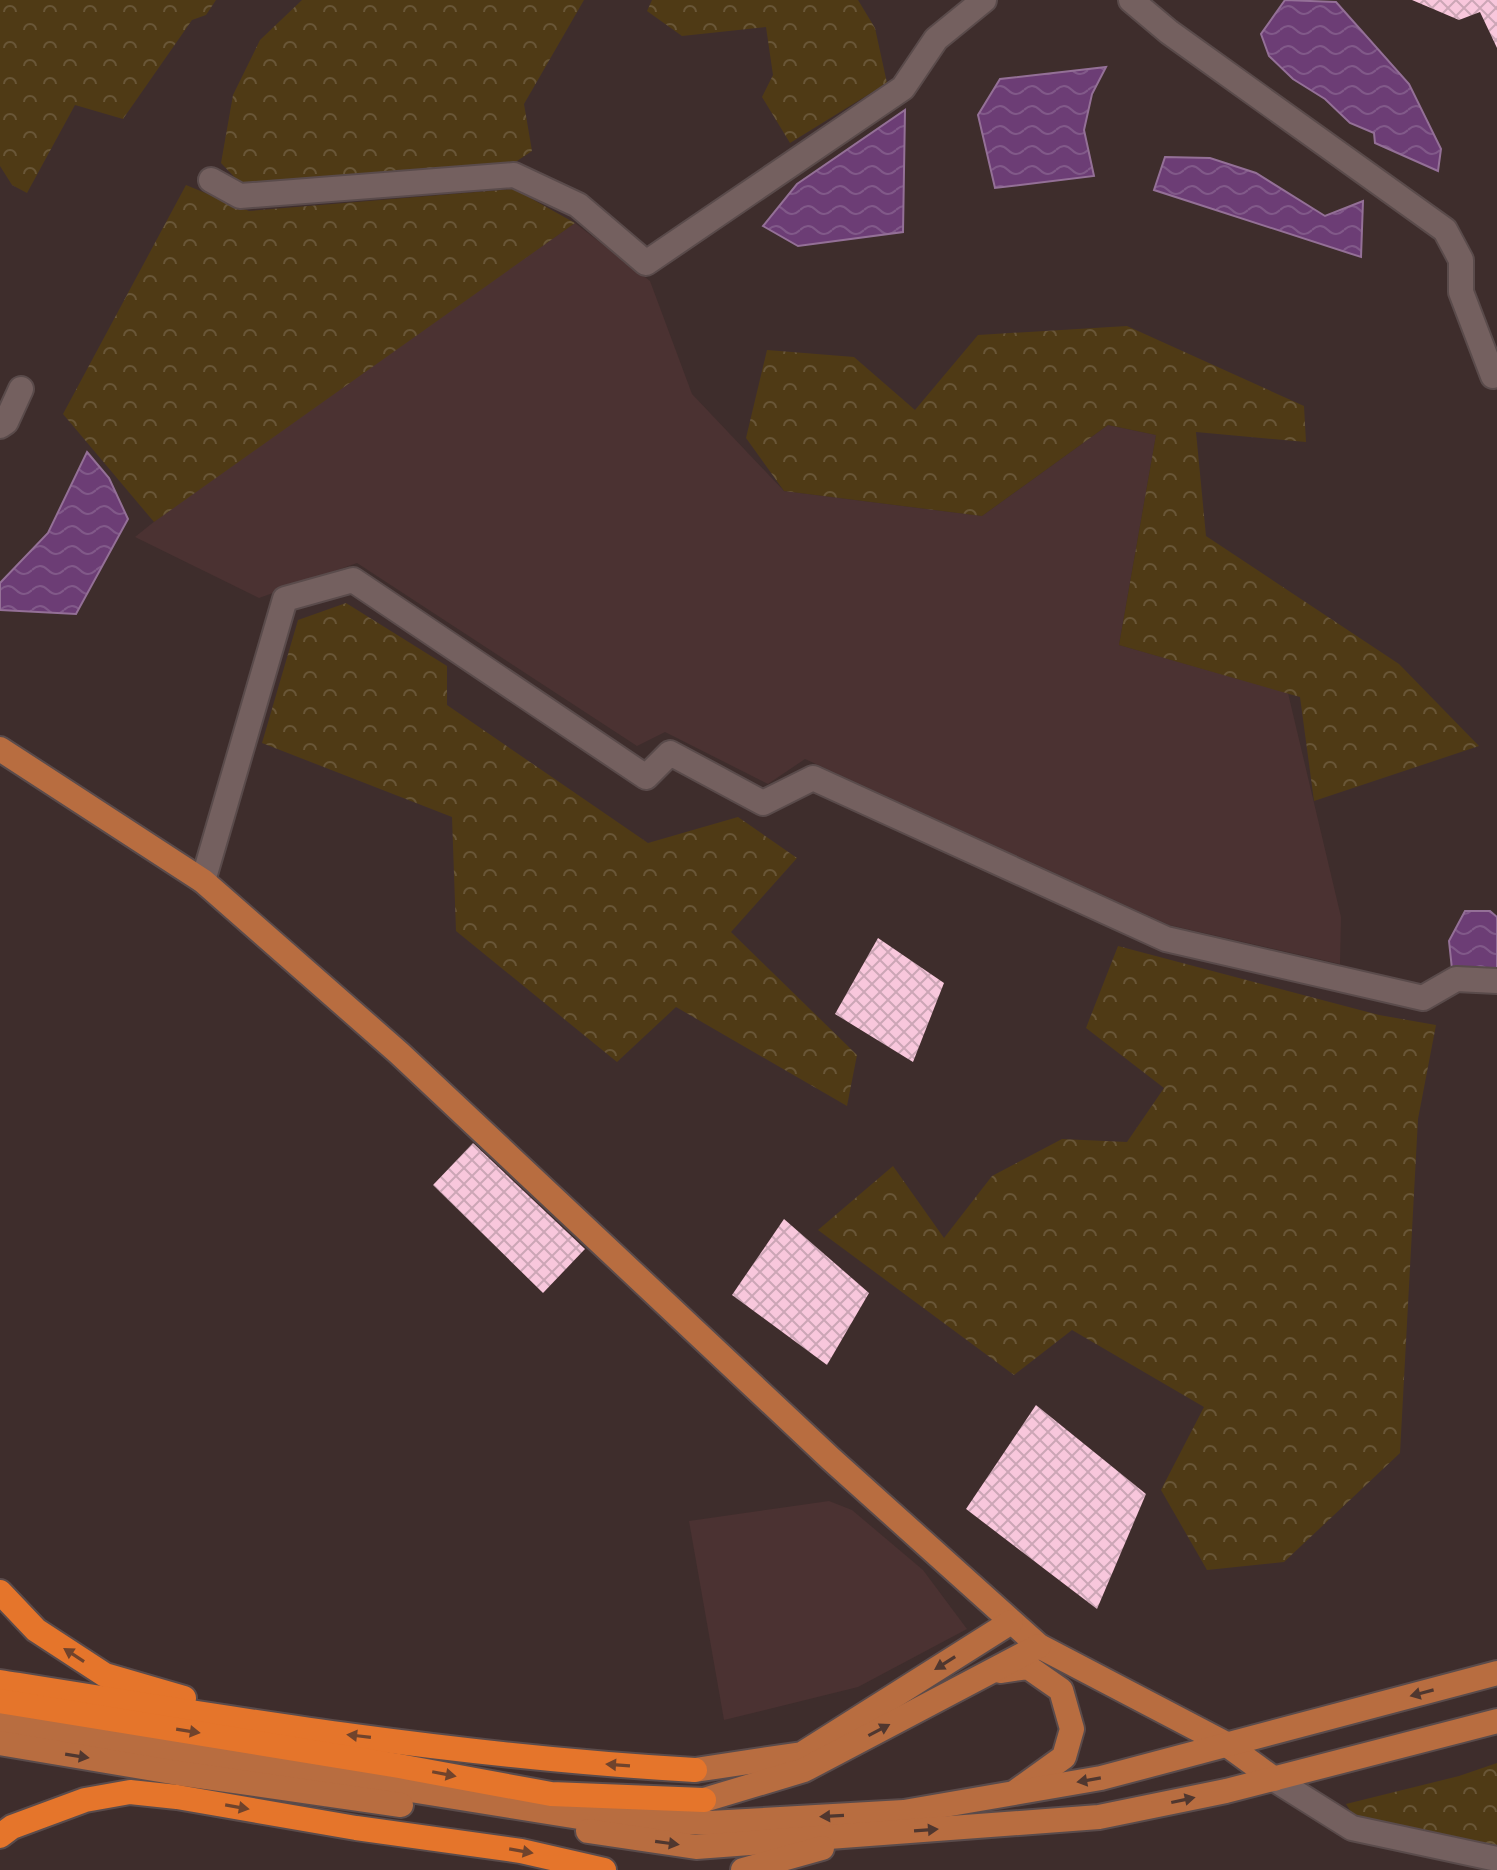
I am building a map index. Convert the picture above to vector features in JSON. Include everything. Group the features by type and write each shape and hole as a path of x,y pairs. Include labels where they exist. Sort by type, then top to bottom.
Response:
{"highway":[{"path":"0,1592 36,1630 105,1675 278,1726"},
{"path":"0,1682 278,1726 609,1765 695,1770"},
{"path":"0,1701 551,1794 704,1800"},
{"path":"0,1836 12,1827 85,1800 130,1792 521,1851 604,1870"}],"main road":[{"path":"0,749 203,881 399,1053 831,1459 1039,1646 1226,1744 1274,1779"},
{"path":"695,1770 802,1754 1011,1622"},
{"path":"704,1800 804,1770 1039,1646"},
{"path":"989,1672 1028,1667 1039,1674 1061,1690 1072,1729 1064,1757 1014,1793"},
{"path":"0,1724 585,1818 710,1823 889,1813 1101,1778 1497,1673"},
{"path":"0,1743 178,1773 696,1847 1099,1817 1274,1779 1497,1721"},
{"path":"743,1870 872,1835"}],"street":[{"path":"211,180 240,196 514,175 578,205 646,263 903,88 936,39 984,0"},
{"path":"1131,0 1169,32 1445,230 1461,260 1461,292 1496,378"},
{"path":"0,426 6,422 21,389"},
{"path":"203,881 285,599 353,580 646,777 670,753 763,803 813,778 1166,939 1423,998 1456,979 1497,981"},
{"path":"1274,1779 1352,1828 1497,1859"}],"shaded area":[{"path":"575,223 650,281 692,394 784,491 982,516 1108,425 1156,435 1119,645 1288,693 1341,917 1340,964 1169,925 805,759 768,784 665,732 637,746 357,563 259,598 135,537 221,468"},
{"path":"829,1501 852,1510 923,1570 967,1629 858,1687 724,1720 689,1521"}],"green space":[{"path":"0,0 216,0 206,15 192,20 123,119 75,105 27,193 12,185 0,166"},
{"path":"302,0 584,0 524,104 532,151 511,165 241,184 221,163 233,95 260,40"},
{"path":"652,0 858,0 875,28 887,83 790,143 762,97 773,75 766,27 682,36 647,11"},
{"path":"186,185 249,211 514,189 575,223 154,522 63,414"},
{"path":"1127,326 1304,406 1306,442 1196,432 1206,536 1399,664 1479,746 1314,801 1300,697 1119,645 1156,435 1108,425 982,516 784,491 746,438 767,350 854,357 915,410 978,335"},
{"path":"346,603 447,666 447,705 648,843 738,817 797,858 731,932 857,1055 847,1106 676,1007 617,1062 456,931 452,817 262,743 298,620"},
{"path":"1118,946 1379,1015 1436,1025 1418,1119 1400,1453 1284,1562 1207,1570 1161,1490 1204,1407 1072,1330 1014,1375 818,1230 893,1166 944,1238 992,1176 1062,1139 1127,1142 1164,1088 1086,1028"},
{"path":"1497,1763 1497,1850 1369,1821 1353,1815 1346,1804 1459,1776"}],"water":[{"path":"1285,0 1336,2 1409,84 1441,149 1438,171 1375,143 1374,133 1350,123 1325,99 1293,79 1269,56 1261,34"},
{"path":"1106,67 1092,94 1084,130 1094,176 995,188 978,115 1000,79"},
{"path":"905,110 903,232 798,246 763,226 797,184"},
{"path":"1165,157 1210,158 1256,173 1325,216 1363,201 1361,257 1154,190"},
{"path":"87,452 109,478 128,519 76,614 0,610 0,583 48,533"},
{"path":"1465,911 1490,911 1497,917 1497,972 1452,969 1449,941"}],"building":[{"path":"1412,0 1497,0 1497,48 1480,12 1459,20"},
{"path":"878,938 944,983 913,1062 835,1014"},
{"path":"473,1143 585,1249 543,1293 433,1185"},
{"path":"784,1219 869,1293 827,1365 732,1295"},
{"path":"1036,1405 1146,1494 1097,1609 966,1509"}]}
